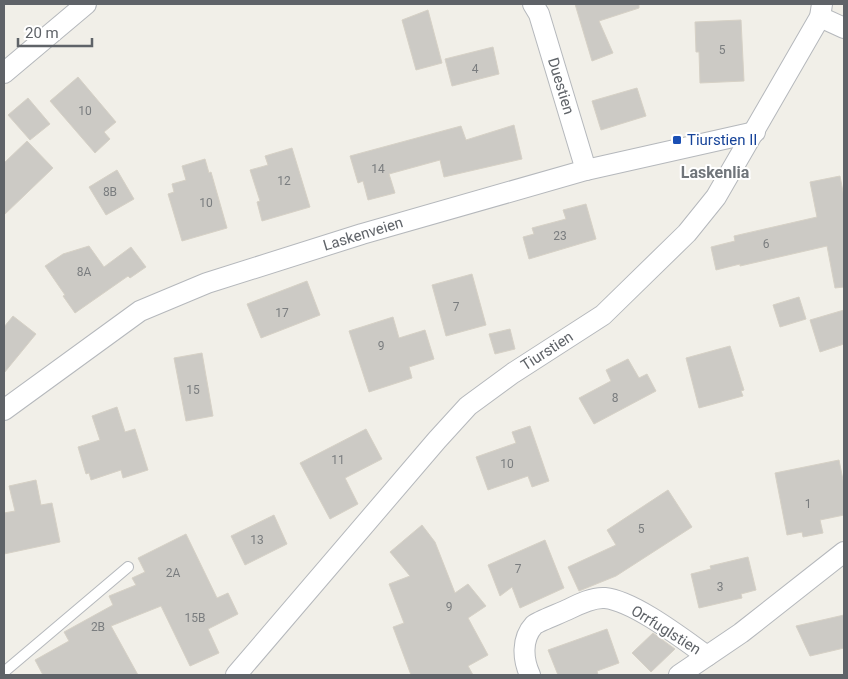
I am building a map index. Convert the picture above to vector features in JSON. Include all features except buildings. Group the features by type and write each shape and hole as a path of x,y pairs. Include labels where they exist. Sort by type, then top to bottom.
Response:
{"street":[{"path":"4,73 86,4"},
{"name":"Duestien","path":"533,4 539,14 586,170"},
{"path":"821,11 844,28"},
{"name":"Tiurstien","path":"236,675 468,406 513,373 603,315 687,233 716,197 755,132 821,11"},
{"name":"Laskenveien","path":"4,410 140,311 207,283 362,234 586,170 755,132"},
{"name":"Orrfuglstien","path":"679,675 741,633 844,552"},
{"name":"Orrfuglstien","path":"530,675 525,664 525,642 534,625 584,602 604,598 625,604 669,628 707,656"}],"lane":[{"path":"4,672 128,567"}],"place":[{"name":"Tiurstien II","path":"677,140"}],"district":[{"name":"Laskenlia","path":"715,172"}]}
